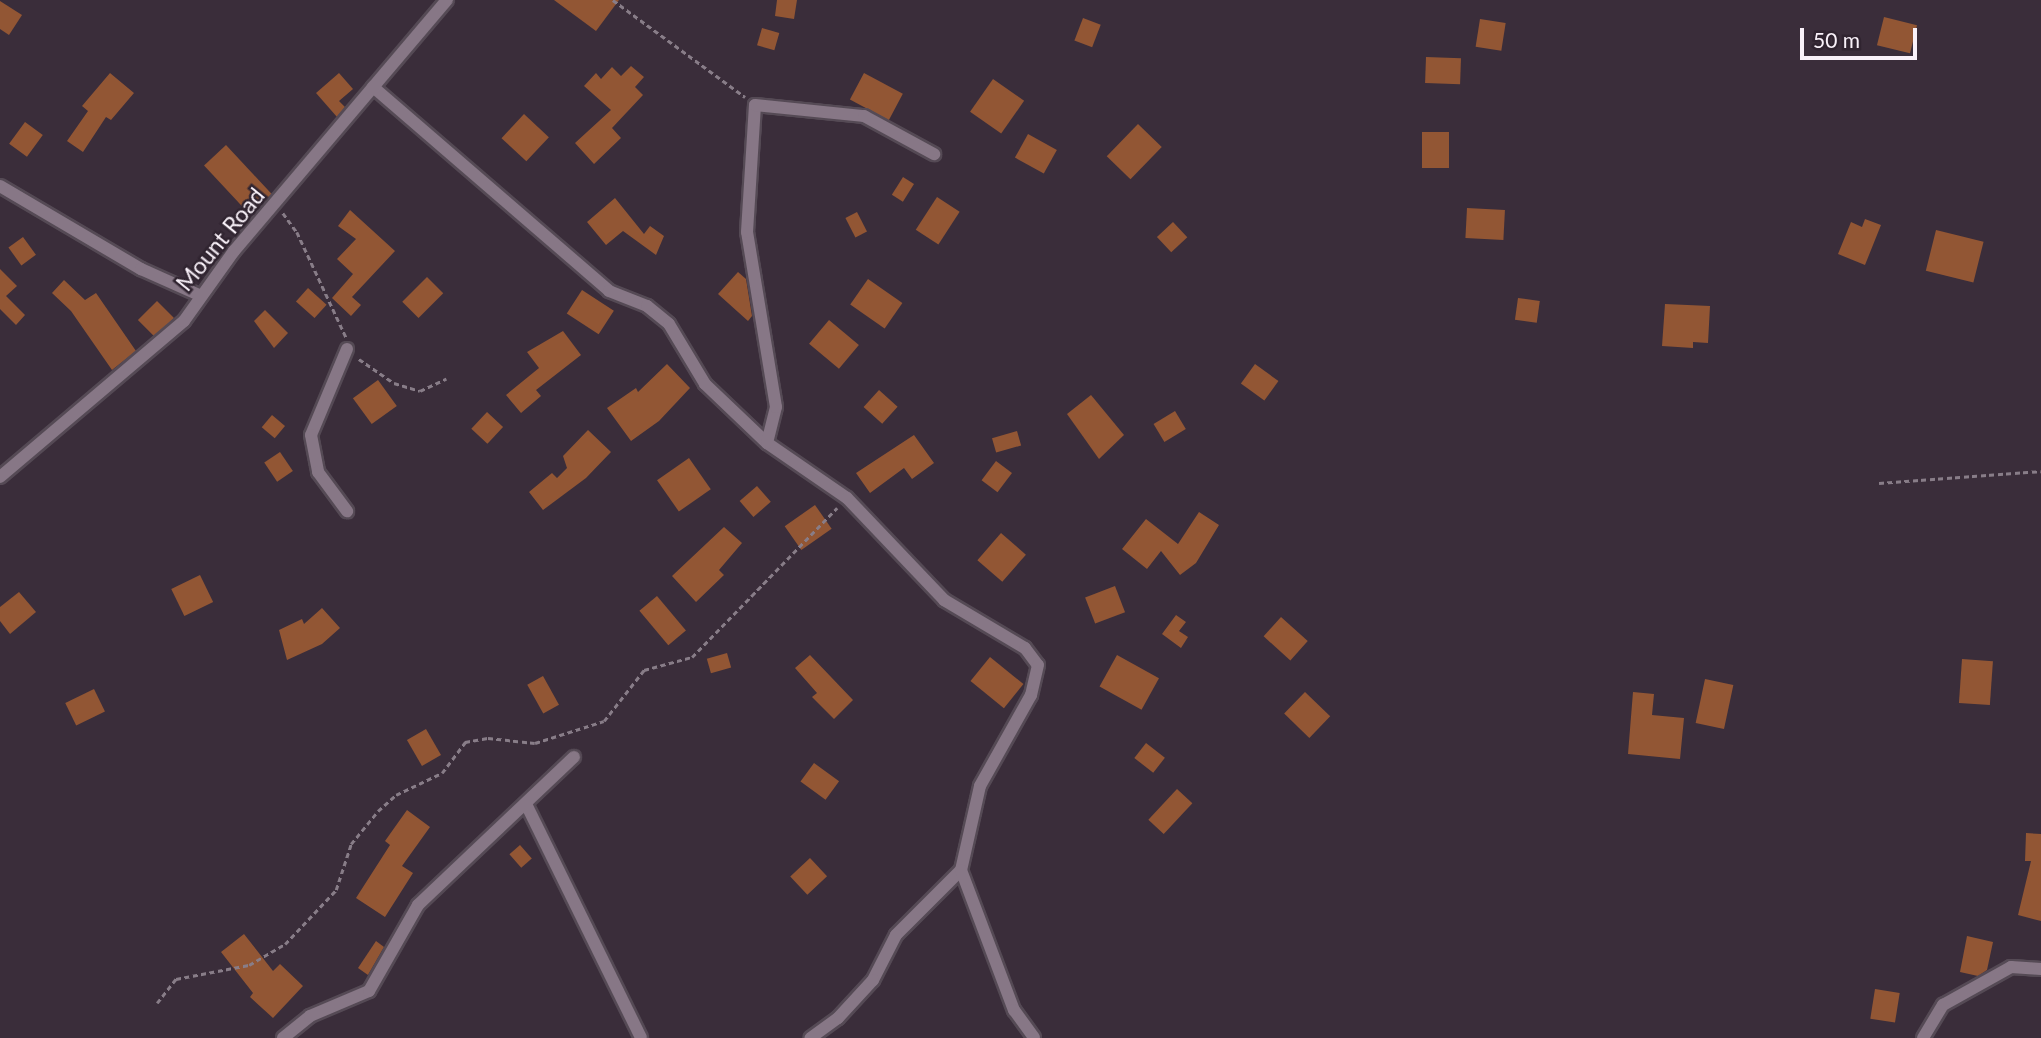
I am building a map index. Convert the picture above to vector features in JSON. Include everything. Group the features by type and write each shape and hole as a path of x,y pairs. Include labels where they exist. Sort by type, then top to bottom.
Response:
{"street":[{"name":"Mount Road","path":"0,477 184,321 199,295 447,0"},
{"path":"373,87 609,291 647,306 668,324 705,384 767,443 848,498 944,600 1025,648 1038,665 1031,695 980,786 961,870 896,935 873,980 838,1018 810,1038"},
{"path":"767,443 776,407 747,232 755,105 864,116 934,154"},
{"path":"0,186 141,269 199,295"},
{"path":"347,349 311,435 318,471 347,511"},
{"path":"283,1038 310,1016 369,991 418,905 527,806 575,757"},
{"path":"527,806 641,1038"},
{"path":"961,870 1014,1010 1034,1038"},
{"path":"1923,1038 1943,1005 2011,967 2041,969"}],"path":[{"path":"613,0 755,105"},
{"path":"276,203 297,232 345,330 347,349 407,387 420,391 446,379"},
{"path":"1880,482 2041,471"},
{"path":"157,1003 176,979 248,965 285,944 336,890 351,844 378,811 396,794 442,773 465,741 488,738 510,744 535,743 604,721 643,670 692,657 848,498"}],"building":[{"path":"554,0 619,0 596,31"},
{"path":"777,0 797,0 794,19 775,16"},
{"path":"0,1 22,15 9,35 0,29"},
{"path":"1884,17 1917,25 1910,53 1877,45"},
{"path":"1083,18 1101,25 1092,47 1074,40"},
{"path":"1480,19 1506,23 1501,51 1476,47"},
{"path":"762,28 779,33 774,50 757,45"},
{"path":"1426,57 1461,58 1460,84 1425,83"},
{"path":"631,66 644,77 635,87 643,95 612,128 621,138 594,164 575,143 611,110 584,86 596,73 601,79 612,67 621,76"},
{"path":"110,73 134,93 111,120 106,117 83,152 67,141 88,111 82,106"},
{"path":"339,73 353,89 339,101 345,107 337,117 316,93"},
{"path":"864,73 903,94 889,120 850,99"},
{"path":"993,79 1024,101 1001,134 970,112"},
{"path":"524,114 549,137 526,161 501,138"},
{"path":"25,122 43,135 27,157 9,144"},
{"path":"1138,124 1162,147 1130,179 1107,156"},
{"path":"1422,132 1449,132 1449,168 1422,168"},
{"path":"1028,134 1057,150 1044,174 1015,158"},
{"path":"226,145 272,194 250,214 204,165"},
{"path":"903,177 914,184 903,202 892,195"},
{"path":"937,197 960,212 938,244 916,230"},
{"path":"615,198 644,234 650,226 664,236 656,255 623,231 606,245 587,222"},
{"path":"1467,208 1505,210 1503,240 1465,238"},
{"path":"350,210 395,251 352,297 361,305 351,316 332,298 353,274 337,259 356,239 338,226"},
{"path":"857,212 867,232 855,238 845,218"},
{"path":"1865,219 1881,225 1865,265 1838,254 1851,222 1862,227"},
{"path":"1173,222 1187,237 1171,252 1157,237"},
{"path":"1936,230 1984,242 1973,283 1926,271"},
{"path":"23,237 36,255 21,265 8,248"},
{"path":"0,269 17,286 6,296 25,315 16,325 0,309"},
{"path":"738,272 746,279 752,316 748,321 718,294"},
{"path":"427,277 443,293 419,318 402,302"},
{"path":"868,279 902,303 885,328 850,304"},
{"path":"64,280 85,300 96,293 136,351 112,370 71,311 52,293"},
{"path":"308,288 327,305 315,318 296,301"},
{"path":"582,290 614,311 599,334 567,313"},
{"path":"1518,298 1540,301 1537,323 1515,320"},
{"path":"157,301 174,318 155,337 138,320"},
{"path":"1665,304 1710,306 1708,343 1693,342 1693,348 1662,346"},
{"path":"265,310 288,333 274,348 254,321"},
{"path":"829,320 859,345 839,369 809,344"},
{"path":"563,331 581,355 536,390 541,396 521,413 506,395 539,368 527,352"},
{"path":"667,364 690,388 659,421 631,441 607,408 636,388 638,392"},
{"path":"1255,364 1278,381 1264,400 1241,383"},
{"path":"378,380 397,406 372,424 353,398"},
{"path":"879,390 898,407 882,424 864,407"},
{"path":"1091,395 1124,435 1099,459 1067,414"},
{"path":"1175,411 1186,429 1164,442 1154,424"},
{"path":"487,412 503,427 487,444 471,429"},
{"path":"272,415 285,426 275,438 262,427"},
{"path":"588,430 611,452 586,478 543,510 529,492 552,473 557,478 567,468 563,456"},
{"path":"1017,431 1021,445 996,453 992,438"},
{"path":"914,435 934,463 912,479 904,468 870,493 856,473"},
{"path":"280,452 293,471 277,482 264,463"},
{"path":"689,458 711,489 679,511 657,480"},
{"path":"996,461 1012,473 998,492 982,480"},
{"path":"757,486 771,502 753,517 740,501"},
{"path":"815,505 832,529 801,550 785,526"},
{"path":"1199,512 1219,525 1196,563 1180,575 1161,551 1147,569 1122,549 1146,519 1178,544"},
{"path":"724,527 742,543 719,570 724,575 696,602 672,576"},
{"path":"1001,533 1026,555 1002,582 977,560"},
{"path":"200,575 213,602 184,616 171,589"},
{"path":"1115,586 1125,612 1095,624 1085,597"},
{"path":"19,592 36,612 10,634 0,621 0,607"},
{"path":"657,596 686,630 668,645 639,611"},
{"path":"322,608 340,628 322,644 287,660 279,630 302,619 304,624"},
{"path":"1176,615 1186,622 1179,631 1188,637 1181,648 1162,634"},
{"path":"1281,617 1308,641 1290,660 1264,636"},
{"path":"727,653 731,667 711,673 707,659"},
{"path":"810,655 853,700 834,719 812,697 817,693 795,668"},
{"path":"1117,655 1159,678 1142,710 1100,686"},
{"path":"990,657 1023,684 1004,708 970,681"},
{"path":"1962,659 1993,661 1990,705 1959,703"},
{"path":"543,676 559,705 543,714 527,685"},
{"path":"1705,679 1733,685 1724,729 1696,723"},
{"path":"94,689 105,711 76,725 65,703"},
{"path":"1305,692 1330,716 1309,738 1284,714"},
{"path":"1633,692 1654,694 1652,715 1684,718 1680,759 1628,754"},
{"path":"426,729 441,755 422,766 407,740"},
{"path":"1146,743 1165,758 1153,773 1134,758"},
{"path":"814,763 839,781 826,800 800,782"},
{"path":"1177,789 1192,803 1164,834 1148,820"},
{"path":"407,810 430,827 402,866 413,873 385,917 356,898 390,845 385,841"},
{"path":"2026,833 2041,834 2041,921 2018,915 2031,861 2025,861"},
{"path":"520,845 532,859 521,868 509,854"},
{"path":"810,858 827,876 807,895 790,876"},
{"path":"244,934 273,971 280,964 303,986 273,1018 250,997 253,993 221,952"},
{"path":"1967,936 1993,942 1987,970 1978,976 1960,972"},
{"path":"376,941 384,947 368,975 358,968"},
{"path":"1875,989 1900,993 1895,1023 1870,1019"}]}
